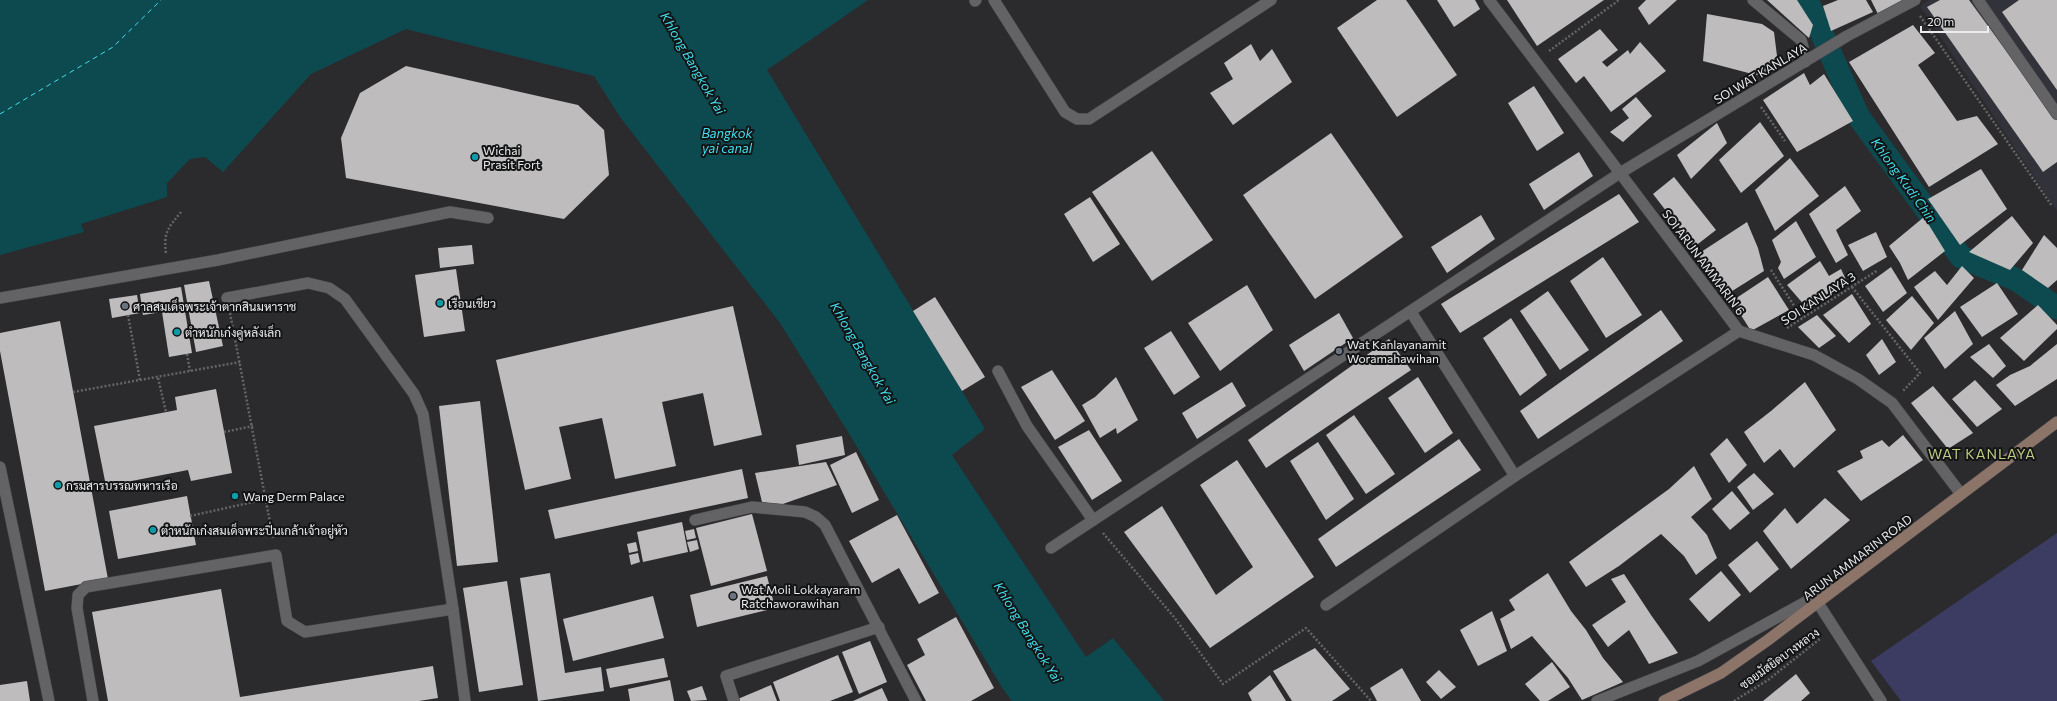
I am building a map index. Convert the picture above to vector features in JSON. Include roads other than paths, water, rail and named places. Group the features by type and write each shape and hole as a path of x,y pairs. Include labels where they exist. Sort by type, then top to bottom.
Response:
{"main road":[{"name":"ARUN AMMARIN ROAD","path":"1666,700 1721,673 1818,603 2057,422"}],"street":[{"path":"994,0 1065,112 1077,120 1089,119 1271,0"},
{"name":"SOI ARUN AMMARIN 6","path":"1490,0 1739,331 1814,355 1858,379 1892,403 1961,494"},
{"path":"1753,0 1801,40 1807,60"},
{"path":"1978,0 2057,114"},
{"name":"SOI WAT KANLAYA","path":"1051,548 1620,173 1847,36 1913,1"},
{"path":"0,298 218,260 450,212 488,218"},
{"path":"227,298 308,283 329,288 345,299 414,394 423,414 453,609 465,701"},
{"path":"1411,312 1515,476"},
{"path":"1326,605 1515,476 1739,331"},
{"path":"998,371 1026,426 1093,520"},
{"path":"0,467 49,701"},
{"path":"695,520 752,507 805,512 816,517 825,525 916,701"},
{"path":"93,701 77,608 78,595 86,587 276,555 287,621 304,632 453,609"},
{"path":"1597,701 1698,661 1850,578"},
{"path":"1818,603 1881,701"},
{"path":"734,701 726,676 879,627"}],"water":[{"path":"0,0 868,0 767,70 985,429 952,455 1086,657 1113,638 1164,701 1012,701 1003,689 848,432 780,323 620,117 594,76 406,29 311,74 223,172 205,157 190,159 167,183 167,197 81,224 84,232 0,255"}],"waterway":[{"name":"Khlong Kudi Chin","path":"1807,0 1858,116 1961,257 2017,280 2057,308"}],"place":[{"name":"Wichai Prasit Fort","path":"475,157"},
{"name":"เรือนเขียว","path":"440,303"},
{"name":"ศาลสมเด็จพระเจ้าตากสินมหาราช","path":"125,306"},
{"name":"ตำหนักเก๋งคู่หลังเล็ก","path":"177,332"},
{"name":"Wat Kanlayanamit Woramahawihan","path":"1339,351"},
{"name":"กรมสารบรรณทหารเรือ","path":"58,485"},
{"name":"Wang Derm Palace","path":"235,496"},
{"name":"ตำหนักเก๋งสมเด็จพระปิ่นเกล้าเจ้าอยู่หัว","path":"153,530"},
{"name":"Wat Moli Lokkayaram Ratchaworawihan","path":"733,596"}],"district":[{"name":"WAT KANLAYA","path":"1982,453"}],"water label":[{"name":"Khlong Bangkok Yai","path":"693,63"},
{"name":"Bangkok yai canal","path":"727,140"},
{"name":"Khlong Bangkok Yai","path":"863,353"},
{"name":"Khlong Bangkok Yai","path":"1028,632"}]}
